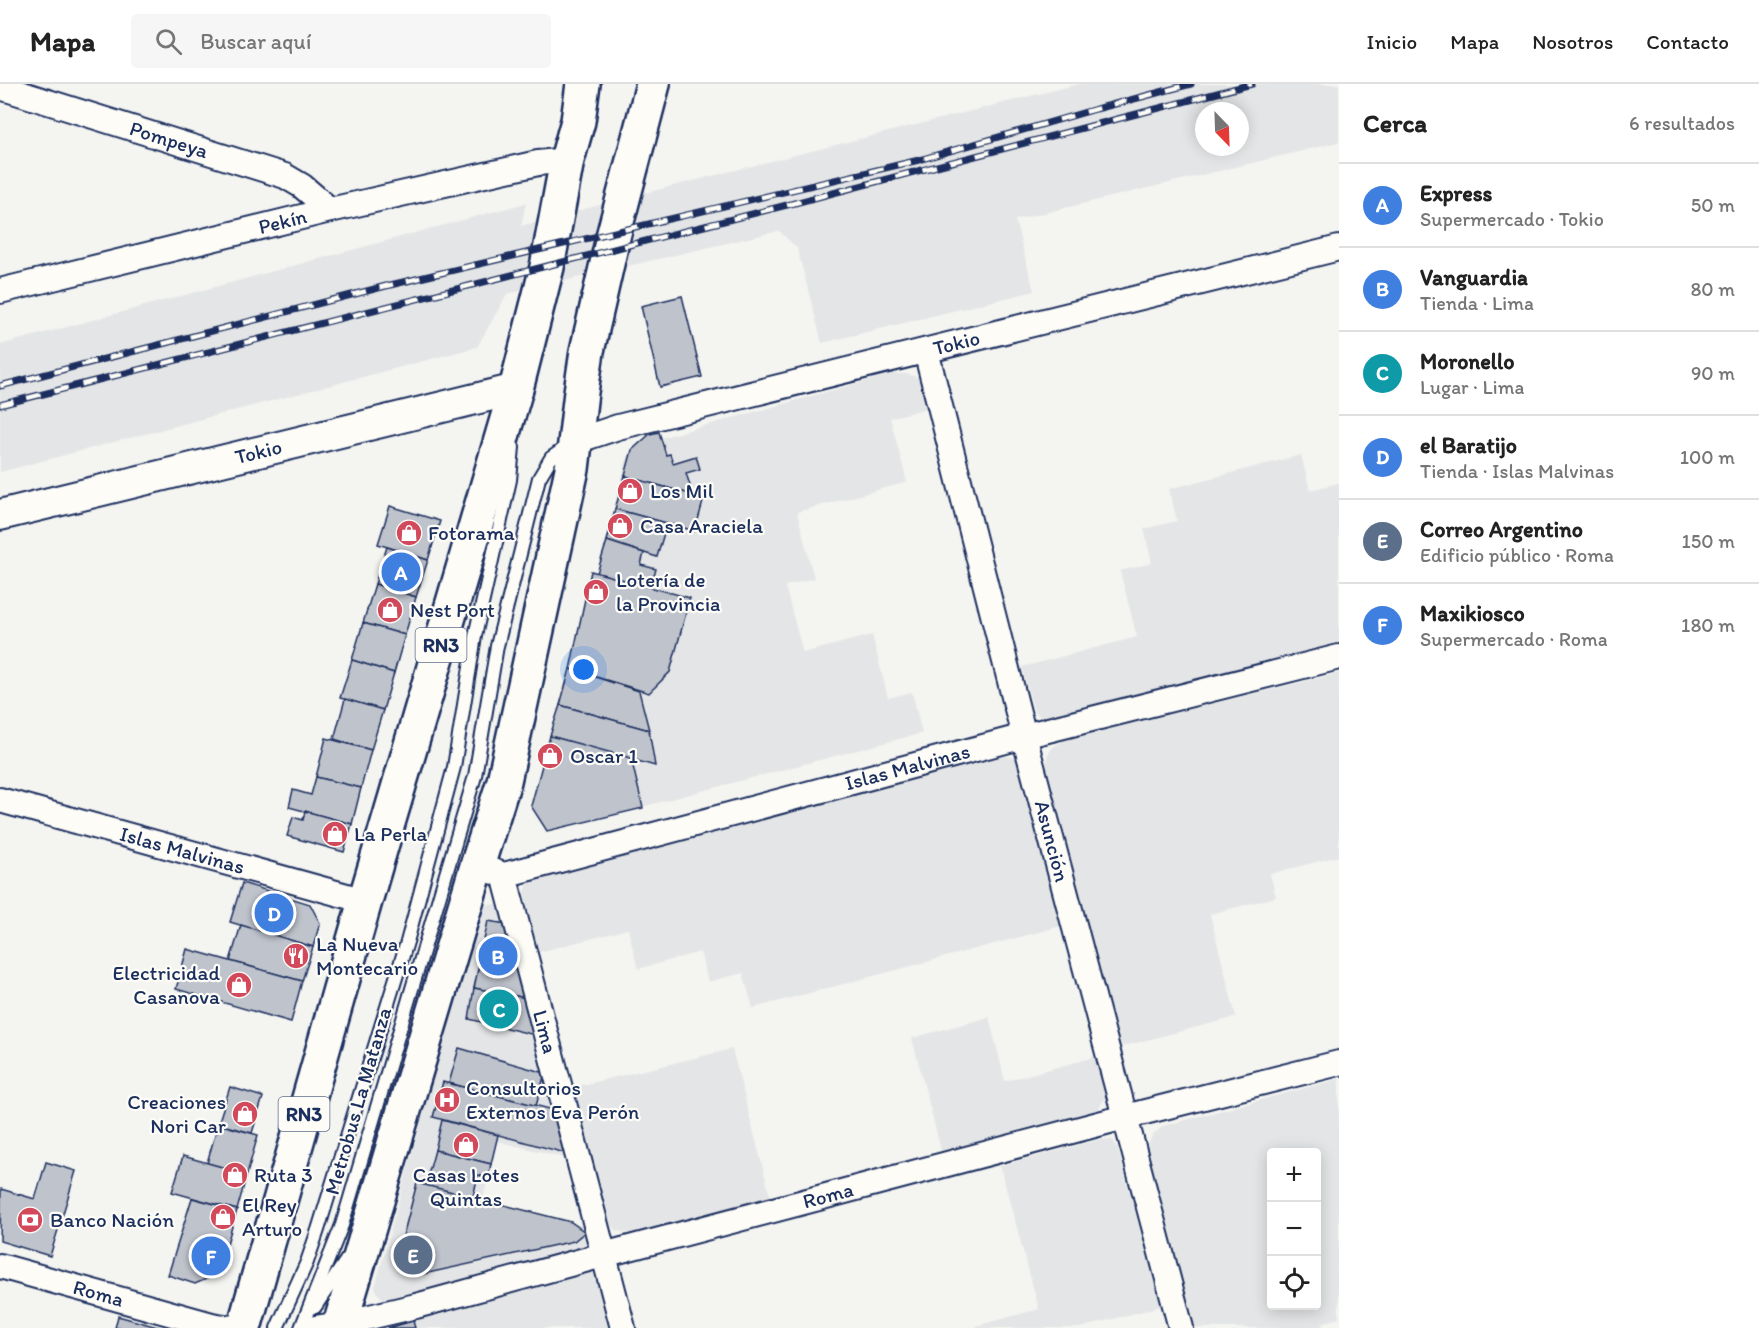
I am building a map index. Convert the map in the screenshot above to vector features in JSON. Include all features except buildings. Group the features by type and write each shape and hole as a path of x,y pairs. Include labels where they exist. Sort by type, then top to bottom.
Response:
{"highway":[{"name":"RN3","path":"244,1328 365,901 516,389 547,267 567,160 578,121 583,84"},
{"path":"332,1327 371,1222 491,870 504,781 572,469 587,351 614,233 653,84"}],"street":[{"name":"Pompeya","path":"0,87 285,176 302,186 330,210"},
{"name":"Pekín","path":"0,291 330,210 538,163 567,160"},
{"name":"Tokio","path":"576,441 618,427 1339,248"},
{"name":"Asunción","path":"926,351 1024,736 1181,1328"},
{"name":"Tokio","path":"0,515 516,389"},
{"name":"Islas Malvinas","path":"491,870 1339,657"},
{"name":"Islas Malvinas","path":"0,800 365,901"},
{"name":"Lima","path":"491,870 603,1255 622,1328"},
{"name":"Roma","path":"332,1327 1125,1117 1339,1063"},
{"name":"Roma","path":"0,1266 212,1325 231,1328"}],"lane":[{"path":"578,121 594,84"},
{"name":"Metrobus La Matanza","path":"277,1328 307,1262 322,1219 406,942 454,767 475,636 510,480 516,389"},
{"name":"Metrobus La Matanza","path":"301,1328 342,1225 474,776 496,646 539,478 550,458 576,441"},
{"name":"Metrobus La Matanza","path":"301,1328 371,1222"}],"shaded area":[{"path":"1079,84 1339,84 1339,142 1015,220 1034,291 822,343 797,248 779,231 507,294 477,347 0,472 0,345 526,203 521,226"},
{"path":"891,374 908,374 919,378 925,384 931,407 890,418 907,482 797,512 814,578 785,586 803,653 872,635 888,698 912,692 922,733 546,832 534,805 628,455 657,439"},
{"path":"1301,455 1310,490 1339,483 1339,647 1044,719 1034,712 1022,667 1137,637 1120,571 1152,563 1144,529 1177,521 1169,489"},
{"path":"1339,673 1339,856 1270,874 1276,897 1210,914 1236,1017 1116,1048 1046,763 1048,754 1053,747 1064,740"},
{"path":"998,755 1015,758 1024,771 1065,925 753,1008 743,973 708,982 700,952 638,969 628,929 539,952 524,896 529,880"},
{"path":"486,905 503,906 570,1159 497,1141 483,1199 585,1227 589,1238 588,1247 582,1252 390,1301 383,1299 375,1287 479,911"},
{"path":"989,1017 1005,1081 1095,1057 1105,1097 1099,1108 1091,1115 942,1154 912,1038"},
{"path":"732,1049 771,1199 639,1235 618,1231 610,1225 574,1087"},
{"path":"1339,1079 1339,1266 1337,1266 1339,1318 1322,1323 1323,1328 1192,1328 1146,1150 1152,1136 1163,1126"},
{"path":"1102,1139 1113,1140 1118,1150 1161,1306 1080,1328 977,1328 976,1326 1039,1309 1000,1166"},
{"path":"589,1272 597,1273 615,1328 377,1328 382,1324"}],"railway":[{"path":"0,386 386,286 919,160 1191,84"},
{"path":"0,405 1252,84"}],"place":[{"name":"Los Mil","path":"630,491"},
{"name":"Casa Araciela","path":"620,526"},
{"name":"Fotorama","path":"409,533"},
{"name":"Express","path":"401,572"},
{"name":"Lotería de la Provincia","path":"596,592"},
{"name":"Nest Port","path":"390,610"},
{"name":"Oscar 1","path":"550,756"},
{"name":"La Perla","path":"335,834"},
{"name":"el Baratijo","path":"274,913"},
{"name":"La Nueva Montecario","path":"296,956"},
{"name":"Vanguardia","path":"498,956"},
{"name":"Electricidad Casanova","path":"239,985"},
{"name":"Moronello","path":"499,1009"},
{"name":"Consultorios Externos Eva Perón","path":"447,1100"},
{"name":"Creaciones Nori Car","path":"245,1114"},
{"name":"Casas Lotes Quintas","path":"466,1145"},
{"name":"Ruta 3","path":"235,1175"},
{"name":"El Rey Arturo","path":"223,1217"},
{"name":"Banco Nación","path":"30,1220"},
{"name":"Correo Argentino","path":"413,1255"},
{"name":"Maxikiosco","path":"211,1256"}]}
